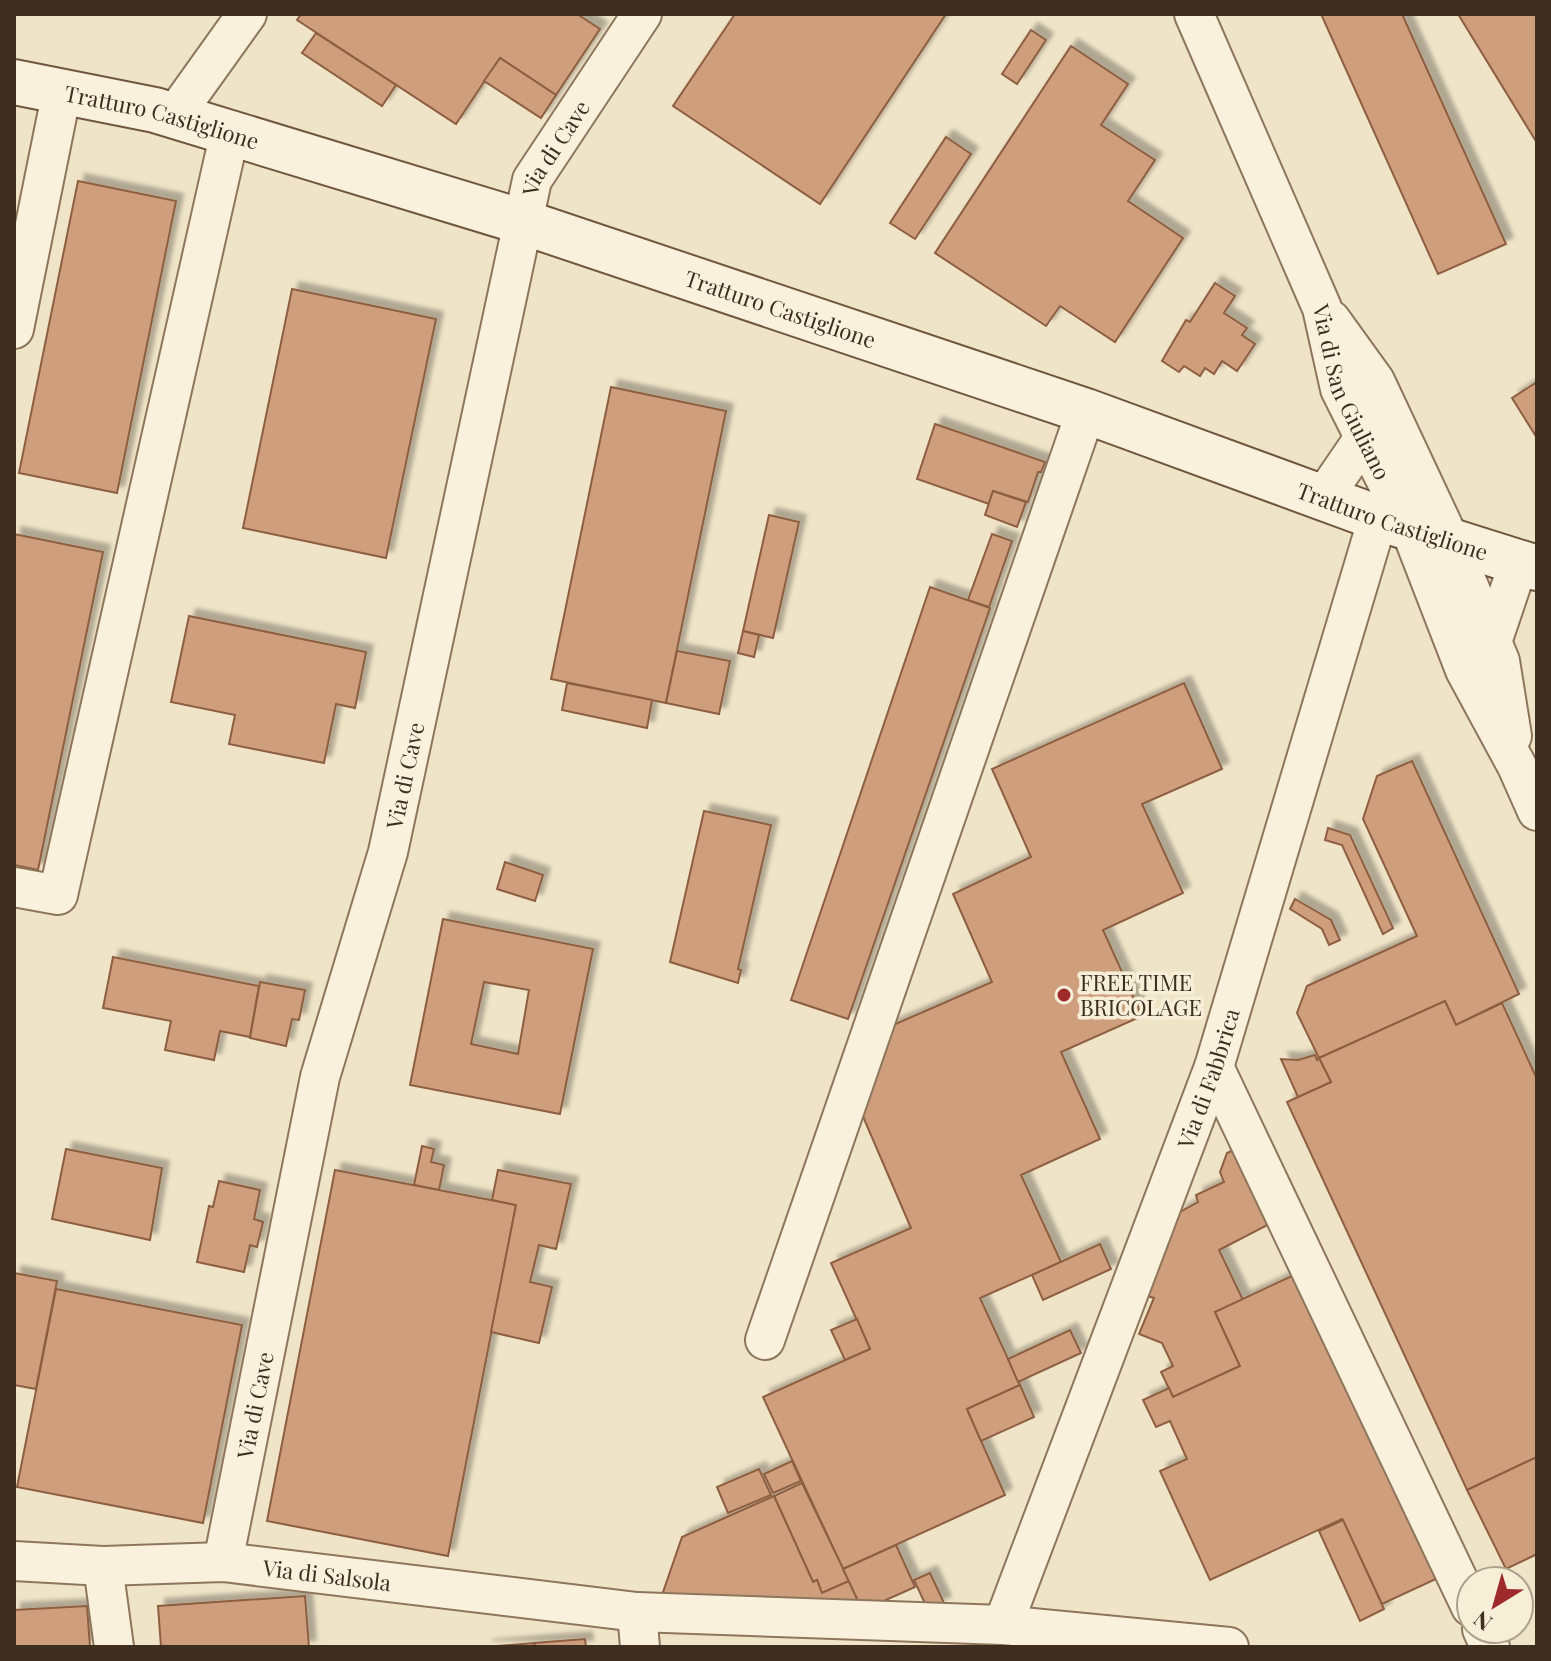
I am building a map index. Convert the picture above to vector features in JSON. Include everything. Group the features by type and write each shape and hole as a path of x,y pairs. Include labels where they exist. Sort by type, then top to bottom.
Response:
{"street":[{"path":"174,116 247,14"},
{"name":"Via di Cave","path":"223,1562 320,1077 388,852 532,180 642,14"},
{"name":"Via di San Giuliano","path":"1194,14 1322,308 1340,389 1413,529 1465,670 1517,766 1537,811"},
{"name":"Tratturo Castiglione","path":"14,82 174,116 523,222 1086,411 1413,529 1528,565"},
{"path":"14,329 62,91"},
{"path":"14,887 58,895 230,132"},
{"path":"1322,308 1375,381 1413,529 1492,642 1500,661 1517,766"},
{"path":"765,1340 1086,411"},
{"path":"1323,498 1364,438"},
{"name":"Via di Fabbrica","path":"1003,1625 1413,529"},
{"path":"1492,642 1528,565"},
{"path":"1214,1067 1455,1573"},
{"name":"Via di Salsola","path":"14,1561 103,1566 223,1562 638,1629 1003,1625 1229,1647"},
{"path":"103,1566 114,1647"}],"building":[{"path":"301,14 577,14 600,29 556,95 500,58 456,124 297,20"},
{"path":"735,14 946,14 820,204 673,106"},
{"path":"1321,14 1402,14 1506,244 1438,274"},
{"path":"1458,14 1537,14 1537,143"},
{"path":"1031,30 1046,40 1017,84 1002,74"},
{"path":"316,33 396,85 382,106 302,53"},
{"path":"1071,46 1128,84 1101,125 1155,160 1128,201 1183,238 1115,342 1060,306 1046,326 935,253"},
{"path":"500,58 556,95 541,118 484,81"},
{"path":"946,137 971,154 915,239 890,223"},
{"path":"78,181 176,201 117,493 19,473"},
{"path":"1215,283 1235,296 1224,313 1247,328 1242,335 1255,344 1237,371 1222,361 1214,374 1205,368 1200,376 1184,366 1179,372 1162,361 1186,320 1190,322"},
{"path":"292,289 436,319 386,558 243,528"},
{"path":"1537,382 1537,438 1512,398"},
{"path":"611,387 726,411 666,703 551,679"},
{"path":"935,424 1045,462 1041,472 1038,472 1028,502 993,491 989,504 917,479"},
{"path":"993,491 1026,502 1017,527 985,515"},
{"path":"769,515 799,522 773,638 743,631"},
{"path":"14,534 103,552 38,870 14,865"},
{"path":"992,534 1012,541 989,607 968,600"},
{"path":"930,587 990,608 848,1019 791,1000"},
{"path":"189,616 366,652 355,708 336,704 324,763 229,744 235,715 171,702"},
{"path":"743,631 759,635 754,657 738,653"},
{"path":"677,651 730,661 719,714 666,703"},
{"path":"567,683 652,700 647,728 562,710"},
{"path":"1184,683 1222,769 1142,804 1183,893 1103,930 1142,1016 1061,1052 1100,1139 1021,1175 1061,1262 980,1298 1020,1385 967,1409 1005,1495 843,1569 763,1397 870,1349 831,1263 911,1228 858,1105 884,1029 992,982 953,894 1031,857 992,769"},
{"path":"1412,761 1519,994 1456,1025 1445,1001 1319,1058 1297,1013 1307,986 1417,936 1363,819 1377,776"},
{"path":"704,811 771,825 738,969 741,970 738,983 670,962"},
{"path":"1328,828 1350,835 1393,928 1383,934 1342,845 1325,840"},
{"path":"505,862 543,875 535,901 497,889"},
{"path":"1295,899 1331,920 1340,940 1329,945 1322,929 1290,909"},
{"path":"443,919 593,949 560,1114 410,1085","holes":["484,982 529,990 518,1054 471,1044"]},
{"path":"113,957 259,986 250,1037 220,1031 214,1060 165,1050 171,1021 103,1008"},
{"path":"260,982 305,990 299,1020 292,1019 286,1046 250,1038"},
{"path":"1445,1001 1456,1025 1502,1003 1537,1079 1537,1457 1467,1490 1287,1102 1331,1082 1319,1058"},
{"path":"1315,1055 1331,1082 1298,1097 1281,1059 1298,1060"},
{"path":"422,1146 434,1149 431,1162 444,1165 439,1190 414,1185"},
{"path":"1238,1148 1273,1222 1219,1250 1243,1300 1215,1312 1240,1366 1173,1397 1161,1372 1173,1366 1162,1343 1139,1334 1154,1298 1147,1296 1180,1212 1198,1202 1196,1195 1224,1182 1220,1172 1227,1153"},
{"path":"66,1149 162,1168 150,1240 52,1219"},
{"path":"335,1170 516,1205 448,1556 267,1521"},
{"path":"498,1170 571,1184 556,1249 539,1245 530,1282 552,1287 539,1343 491,1332 516,1205 492,1200"},
{"path":"219,1181 260,1190 254,1219 263,1222 257,1247 250,1245 244,1272 197,1262 209,1206 213,1207"},
{"path":"1100,1244 1111,1269 1043,1300 1032,1275"},
{"path":"14,1273 57,1281 36,1389 14,1385"},
{"path":"1296,1274 1438,1578 1382,1604 1342,1519 1210,1580 1160,1471 1187,1459 1170,1421 1156,1427 1143,1400 1169,1388 1173,1397 1240,1366 1215,1312"},
{"path":"56,1289 242,1325 203,1523 17,1487"},
{"path":"857,1319 870,1349 845,1360 831,1330"},
{"path":"1070,1330 1081,1353 1018,1382 1008,1359"},
{"path":"1020,1385 1034,1417 981,1441 967,1409"},
{"path":"1537,1457 1537,1554 1514,1565 1504,1565 1467,1490"},
{"path":"792,1461 801,1481 773,1493 764,1474"},
{"path":"759,1469 771,1495 728,1513 717,1487"},
{"path":"802,1483 849,1581 822,1593 817,1580 813,1582 774,1496"},
{"path":"774,1496 813,1582 817,1580 822,1593 849,1581 859,1603 661,1598 682,1537"},
{"path":"1343,1520 1384,1609 1360,1621 1319,1531"},
{"path":"896,1545 915,1587 877,1604 859,1603 843,1569"},
{"path":"930,1573 944,1603 928,1610 914,1580"},
{"path":"305,1596 309,1647 161,1647 158,1606"},
{"path":"87,1606 90,1647 14,1647 14,1610"},
{"path":"585,1639 586,1647 535,1647 534,1643"},
{"path":"534,1643 535,1647 485,1647"}],"place":[{"name":"FREE TIME BRICOLAGE","path":"1064,995"}]}
